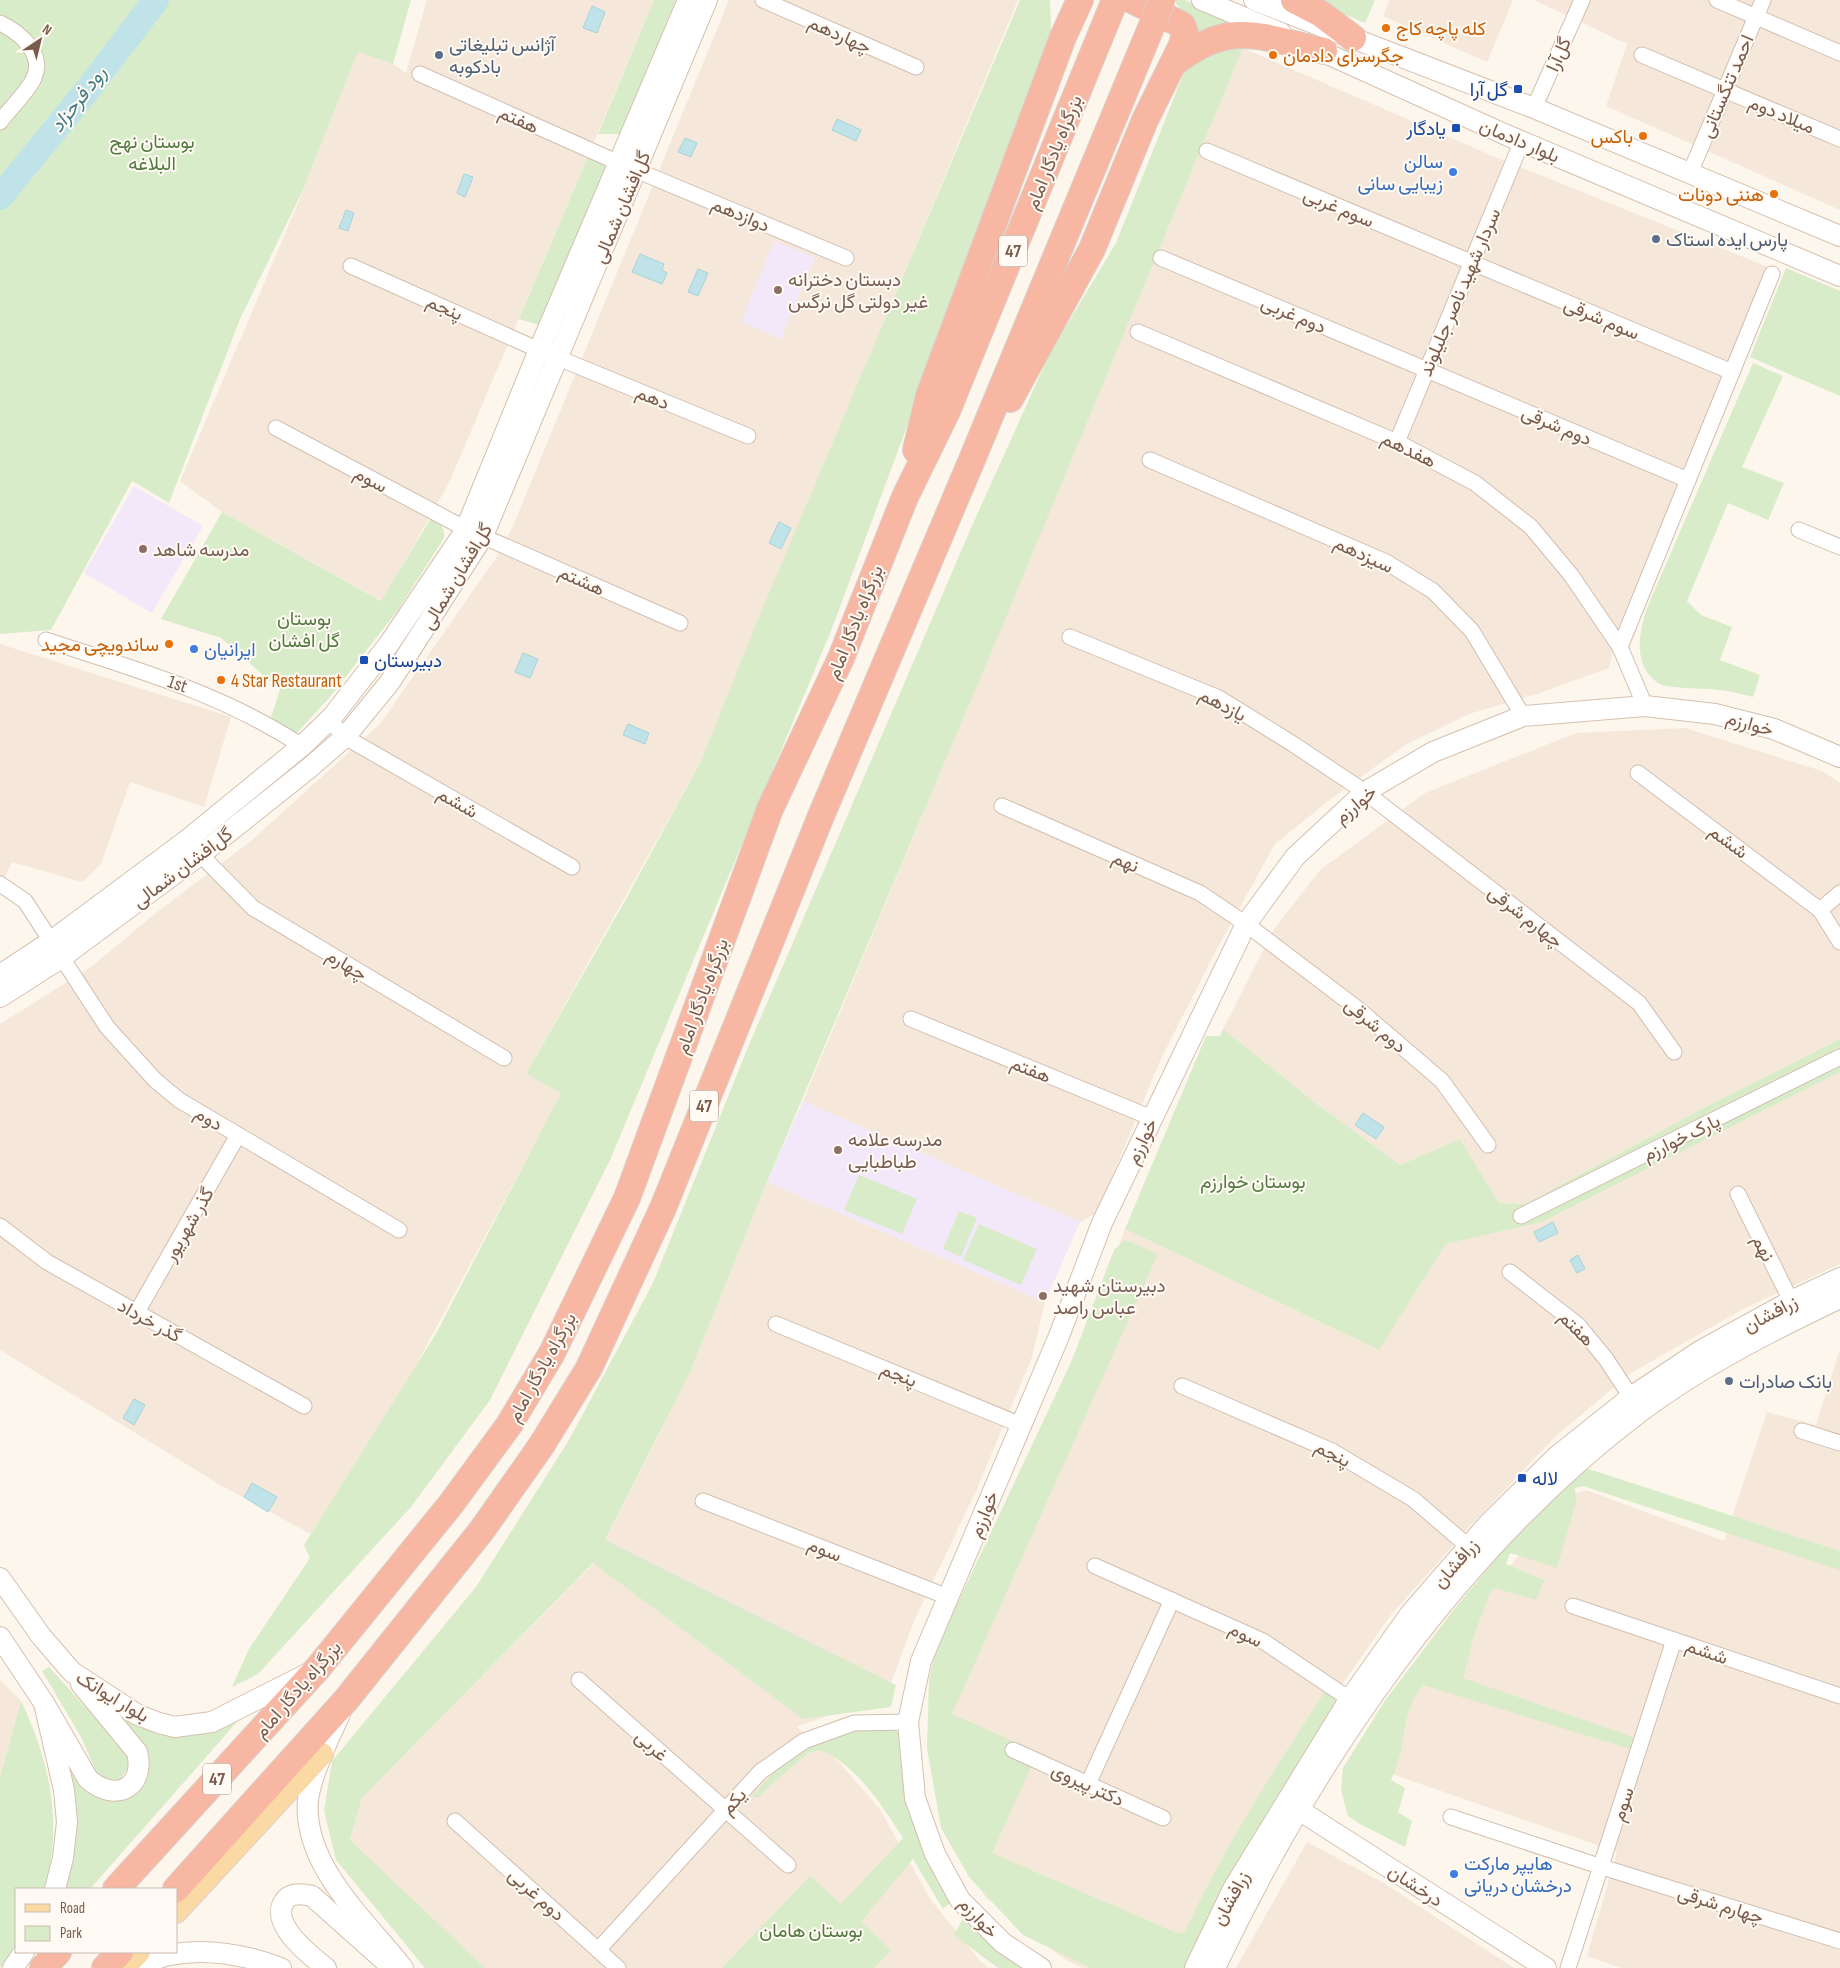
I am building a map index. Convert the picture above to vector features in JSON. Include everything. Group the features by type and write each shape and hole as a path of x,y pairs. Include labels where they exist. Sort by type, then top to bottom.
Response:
{"highway":[{"path":"1060,0 1063,37"},
{"path":"905,497 929,396 971,278 1063,37 1080,0"},
{"path":"971,462 1026,374 1092,249 1145,120 1173,64 1185,32 1182,25 1121,0"},
{"name":"بزرگراه یادگار امام","path":"117,1888 318,1668 451,1504 509,1425 552,1353 626,1198 770,809 841,658 905,497 947,411 1121,0"},
{"path":"1294,0 1321,14 1353,38"},
{"name":"بزرگراه یادگار امام","path":"177,1888 346,1700 482,1530 541,1446 589,1368 663,1208 821,816 971,462 1159,9"},
{"path":"1173,64 1192,49 1210,40 1240,34 1324,52"},
{"path":"43,1968 57,1953"},
{"path":"105,1968 119,1953"}],"main road":[{"name":"گل‌افشان شمالی","path":"0,975 56,950 200,855 345,737 390,682 475,533 558,358 688,0"},
{"name":"گل‌افشان شمالی","path":"0,997 302,746 329,720 475,533 539,350 707,0"},
{"name":"بلوار دادمان","path":"1202,0 1324,52 1522,141 1840,276"},
{"name":"بلوار دادمان","path":"1254,0 1534,108 1840,236"},
{"name":"خوارزم","path":"1041,1968 1003,1943 960,1900 934,1854 915,1798 908,1722 921,1661 1059,1336 1102,1223 1246,924 1295,857 1365,792 1433,752 1523,716 1645,706 1715,714 1774,729 1840,757"},
{"name":"زرافشان","path":"1196,1968 1233,1889 1293,1806 1357,1704 1410,1614 1489,1523 1557,1456 1631,1397 1700,1351 1791,1301 1840,1278"},
{"name":"زرافشان","path":"1357,1704 1502,1535 1569,1469 1641,1411 1709,1366 1799,1317 1840,1298"},
{"name":"بلوار ایوانک","path":"0,1578 41,1636 72,1672 138,1714 159,1724 194,1726 226,1716 318,1668"},
{"path":"0,1638 44,1703 88,1779 97,1787 111,1792 119,1792 129,1786 138,1771 140,1762 137,1752 72,1672"},
{"path":"346,1700 322,1754 308,1798 308,1821 314,1851 329,1876 403,1968"},
{"path":"44,1703 64,1790 67,1822 63,1858 55,1888"},
{"path":"178,1910 322,1754"},
{"name":"زرافشان","path":"1215,1968 1293,1806"},
{"name":"درخشان","path":"1293,1806 1546,1968"},
{"path":"326,1968 292,1938 286,1927 283,1909 285,1901 289,1897 304,1894 312,1896 392,1968"},
{"path":"134,1968 169,1955 210,1952 242,1956 282,1968"},
{"path":"13,1968 23,1953"},
{"path":"124,1968 138,1953"}],"street":[{"name":"چهاردهم","path":"763,0 916,67"},
{"name":"گل‌آرا","path":"1534,108 1582,0"},
{"path":"1717,0 1840,53"},
{"name":"احمد تنگستانی","path":"1690,173 1763,0"},
{"path":"0,23 14,29 23,37 34,56 36,67 34,78 0,122"},
{"name":"میلاد دوم","path":"1642,55 1840,139"},
{"name":"هفتم","path":"420,74 628,166"},
{"name":"سردار شهید ناصر جلیلوند","path":"1397,442 1522,141"},
{"name":"سوم غربی","path":"1208,151 1471,263"},
{"name":"دوازدهم","path":"628,166 846,258"},
{"name":"دوم غربی","path":"1161,258 1427,370"},
{"name":"سوم شرقی","path":"1471,263 1732,372"},
{"name":"پنجم","path":"351,266 558,358"},
{"path":"1620,647 1772,274"},
{"name":"هفدهم","path":"1138,332 1397,442 1475,482 1531,527 1571,575 1620,647 1645,706"},
{"name":"دهم","path":"558,358 748,436"},
{"name":"دوم شرقی","path":"1427,370 1688,480"},
{"name":"سوم","path":"276,428 475,533"},
{"name":"سیزدهم","path":"1150,460 1386,562 1433,591 1472,631 1523,716"},
{"path":"1799,530 1840,547"},
{"name":"هشتم","path":"475,533 680,623"},
{"name":"یازدهم","path":"1070,637 1219,698 1365,792"},
{"name":"1st","path":"46,640 192,688 251,715 302,746"},
{"name":"ششم","path":"329,720 345,737 572,867"},
{"name":"ششم","path":"1638,773 1820,910 1840,942"},
{"name":"چهارم شرقی","path":"1365,792 1639,1003 1674,1052"},
{"name":"نهم","path":"1002,806 1200,893 1246,924"},
{"name":"چهارم","path":"187,840 253,908 504,1058"},
{"name":"دوم","path":"0,884 25,901 107,1027 156,1080 179,1100 399,1230"},
{"path":"1820,910 1840,893"},
{"name":"دوم شرقی","path":"1246,924 1358,1009 1442,1081 1488,1145"},
{"name":"هفتم","path":"911,1019 1152,1118"},
{"name":"پارک خوارزم","path":"1521,1216 1840,1057"},
{"name":"گذر شهریور","path":"137,1312 238,1135"},
{"name":"نهم","path":"1738,1194 1791,1301"},
{"name":"گذر خرداد","path":"0,1226 47,1262 304,1406"},
{"name":"هفتم","path":"1510,1272 1578,1325 1606,1359 1631,1397"},
{"name":"پنجم","path":"776,1324 1021,1425"},
{"name":"پنجم","path":"1182,1386 1332,1451 1413,1499 1469,1547"},
{"path":"1802,1430 1840,1443"},
{"name":"سوم","path":"703,1501 948,1597"},
{"name":"سوم","path":"1095,1566 1263,1641 1357,1704"},
{"path":"1088,1784 1172,1600"},
{"name":"ششم","path":"1573,1606 1840,1696"},
{"name":"سوم","path":"1568,1968 1674,1640"},
{"name":"غربی","path":"579,1680 788,1865"},
{"name":"یکم","path":"598,1950 760,1772 804,1740 854,1723 908,1722"},
{"name":"دکتر پیروی","path":"1013,1750 1163,1818"},
{"name":"چهارم شرقی","path":"1451,1817 1602,1867 1840,1941"},
{"name":"دوم غربی","path":"455,1820 618,1968"}],"shaded area":[{"path":"427,0 654,0 449,483 382,601 222,512 180,481 299,201 358,52 393,64 406,73"},
{"path":"729,0 1018,0 701,761 526,1074 562,1093 413,1371 311,1534 222,1486 0,1350 0,1024 91,967 156,913 251,841 380,724 496,558 513,526"},
{"path":"1390,0 1513,0 1487,62 1383,16"},
{"path":"1534,0 1840,0 1840,210 1606,106 1627,44"},
{"path":"1243,48 1493,156 1768,267 1719,394 1619,626 1609,668 1537,694 1469,714 1405,745 1327,802 1275,844 1214,954 1160,1061 1097,1213 1080,1222 803,1101"},
{"name":"دبستان دخترانه غیر دولتی گل نرگس","path":"774,241 815,257 781,339 741,322"},
{"name":"مدرسه شاهد","path":"134,486 203,526 152,613 84,573"},
{"path":"0,644 231,717 204,807 130,782 101,864 82,882 12,862 0,888"},
{"path":"1685,728 1822,771 1840,783 1840,1039 1715,1102 1525,1204 1499,1203 1460,1139 1400,1165 1313,1101 1223,1029 1274,929 1320,870 1425,793 1576,733"},
{"path":"1840,1072 1840,1264 1745,1308 1631,1373 1556,1436 1473,1523 1390,1616 1317,1720 1175,1968 1082,1968 1064,1959 985,1897 940,1809 932,1690 1090,1325 1125,1229 1379,1350 1446,1244 1542,1222"},
{"path":"803,1101 1080,1222 1045,1302 767,1182"},
{"path":"767,1182 1045,1302 1032,1357 976,1491 914,1621 887,1694 797,1727 838,1761 879,1808 931,1900 980,1961 989,1968 483,1968 350,1841 362,1798 594,1563 690,1372"},
{"path":"1840,1349 1840,1968 1621,1968 1587,1956 1617,1852 1357,1762 1491,1588 1571,1495 1586,1490 1724,1541 1767,1412 1816,1425"},
{"path":"0,1680 21,1701 0,1777"},
{"path":"1307,1842 1382,1882 1514,1968 1236,1968"}],"green space":[{"name":"بوستان نهج البلاغه","path":"0,0 411,0 393,64 358,52 304,188 240,319 169,503 132,481 51,630 0,634"},
{"path":"654,0 676,0 620,134 598,134"},
{"path":"1020,0 1050,0 1051,30 1016,133 831,631 610,1160 490,1400 411,1507 258,1674 232,1687 249,1649 310,1558 304,1545 437,1332 561,1093 526,1074 626,899 701,761 753,631"},
{"path":"1175,0 1185,0 1239,23 1191,43 1185,14"},
{"path":"1311,0 1375,0 1365,23"},
{"path":"1213,45 1243,48 996,641 767,1182 690,1372 605,1540 896,1685 891,1707 803,1719 593,1563 362,1798 350,1840 485,1968 425,1968 336,1860 324,1811 332,1761 476,1587 569,1440 653,1283 748,1047 971,528 1050,353 1116,243 1183,75"},
{"path":"588,156 607,167 539,325 519,319"},
{"path":"1786,268 1840,291 1840,396 1750,357"},
{"path":"1753,363 1783,376 1742,467 1784,483 1768,520 1728,503 1687,601 1701,615 1732,627 1720,660 1760,675 1753,697 1723,690 1662,685 1650,676 1641,658 1640,638 1644,617"},
{"name":"بوستان گل افشان","path":"222,512 381,601 431,518 444,531 444,538 398,610 329,698 294,736 271,717 280,690 221,638 161,619"},
{"name":"بوستان خوارزم","path":"1223,1029 1313,1101 1400,1165 1460,1139 1499,1203 1525,1204 1715,1102 1840,1039 1840,1072 1542,1222 1446,1244 1379,1350 1125,1229 1206,1036 1220,1036"},
{"path":"859,1175 917,1199 902,1234 844,1210"},
{"path":"959,1211 977,1218 961,1257 943,1249"},
{"path":"979,1224 1037,1249 1021,1285 963,1260"},
{"path":"1125,1240 1158,1254 952,1714 1038,1752 992,1853 1179,1934 1185,1931 1200,1899 1234,1838 1326,1690 1339,1700 1337,1708 1248,1844 1184,1968 1091,1968 1023,1935 969,1877 941,1828 927,1748 929,1680 935,1651 1072,1360 1114,1250"},
{"path":"1586,1468 1840,1551 1840,1570 1583,1486 1575,1488 1576,1502 1557,1568 1510,1553 1506,1564 1544,1580 1536,1600 1495,1588 1491,1591 1474,1635 1463,1678 1633,1737 1630,1749 1423,1685 1410,1708 1400,1754 1391,1780 1405,1788 1398,1812 1412,1821 1405,1847 1360,1824 1348,1816 1341,1790 1343,1768 1384,1702 1452,1612 1512,1539"},
{"path":"49,1667 126,1752 129,1766 121,1779 110,1782 98,1776 81,1737 42,1671"},
{"path":"21,1701 40,1747 46,1770 51,1793 53,1840 45,1888 15,1888 15,1950 0,1968 0,1777"},
{"path":"251,1706 91,1888 63,1888 67,1758 77,1775 138,1788 114,1711 160,1729 185,1735 197,1735 207,1732"},
{"name":"بوستان هامان","path":"861,1728 904,1732 954,1900 943,1909 913,1859 861,1922 891,1950 874,1968 722,1968 810,1876 841,1904 903,1838 879,1802 859,1778 837,1759 823,1751 810,1752 758,1798 752,1796 777,1769 819,1739"},
{"path":"967,1911 1038,1968 998,1968 954,1935"}],"water":[{"path":"592,6 605,12 597,33 583,28"},
{"path":"837,119 861,130 856,141 832,130"},
{"path":"685,138 697,143 691,157 678,152"},
{"path":"464,174 473,177 465,197 457,193"},
{"path":"346,210 354,213 348,231 339,228"},
{"path":"640,254 664,264 662,270 667,273 662,284 632,272"},
{"path":"698,269 708,273 698,296 688,292"},
{"path":"779,522 791,528 781,549 769,543"},
{"path":"523,653 538,659 530,678 515,672"},
{"path":"628,724 649,733 645,744 623,735"},
{"path":"1363,1113 1384,1127 1376,1139 1355,1125"},
{"path":"1553,1222 1558,1233 1539,1242 1534,1232"},
{"path":"1578,1255 1585,1269 1577,1273 1570,1260"},
{"path":"134,1399 145,1405 134,1425 123,1418"},
{"path":"252,1483 277,1497 268,1512 244,1497"}],"waterway":[{"name":"رود فرحزاد","path":"0,197 89,88 156,0"}],"place":[{"name":"کله پاچه کاج","path":"1386,28"},
{"name":"آژانس تبلیغاتی بادکوبه","path":"439,55"},
{"name":"جگرسرای دادمان","path":"1273,55"},
{"name":"گل آرا","path":"1518,89"},
{"name":"یادگار","path":"1456,128"},
{"name":"باکس","path":"1643,136"},
{"name":"سالن زیبایی سانی","path":"1453,172"},
{"name":"هننی دونات","path":"1774,194"},
{"name":"پارس ایده استاک","path":"1656,239"},
{"name":"دبستان دخترانه غیر دولتی گل نرگس","path":"778,290"},
{"name":"مدرسه شاهد","path":"143,549"},
{"name":"ساندویچی مجید","path":"169,644"},
{"name":"ایرانیان","path":"194,649"},
{"name":"دبیرستان","path":"364,660"},
{"name":"4 Star Restaurant","path":"221,680"},
{"name":"مدرسه علامه طباطبایی","path":"838,1150"},
{"name":"دبیرستان شهید عباس راصد","path":"1043,1296"},
{"name":"بانک صادرات","path":"1729,1381"},
{"name":"لاله","path":"1522,1478"},
{"name":"هایپر مارکت درخشان دریانی","path":"1454,1874"}]}
